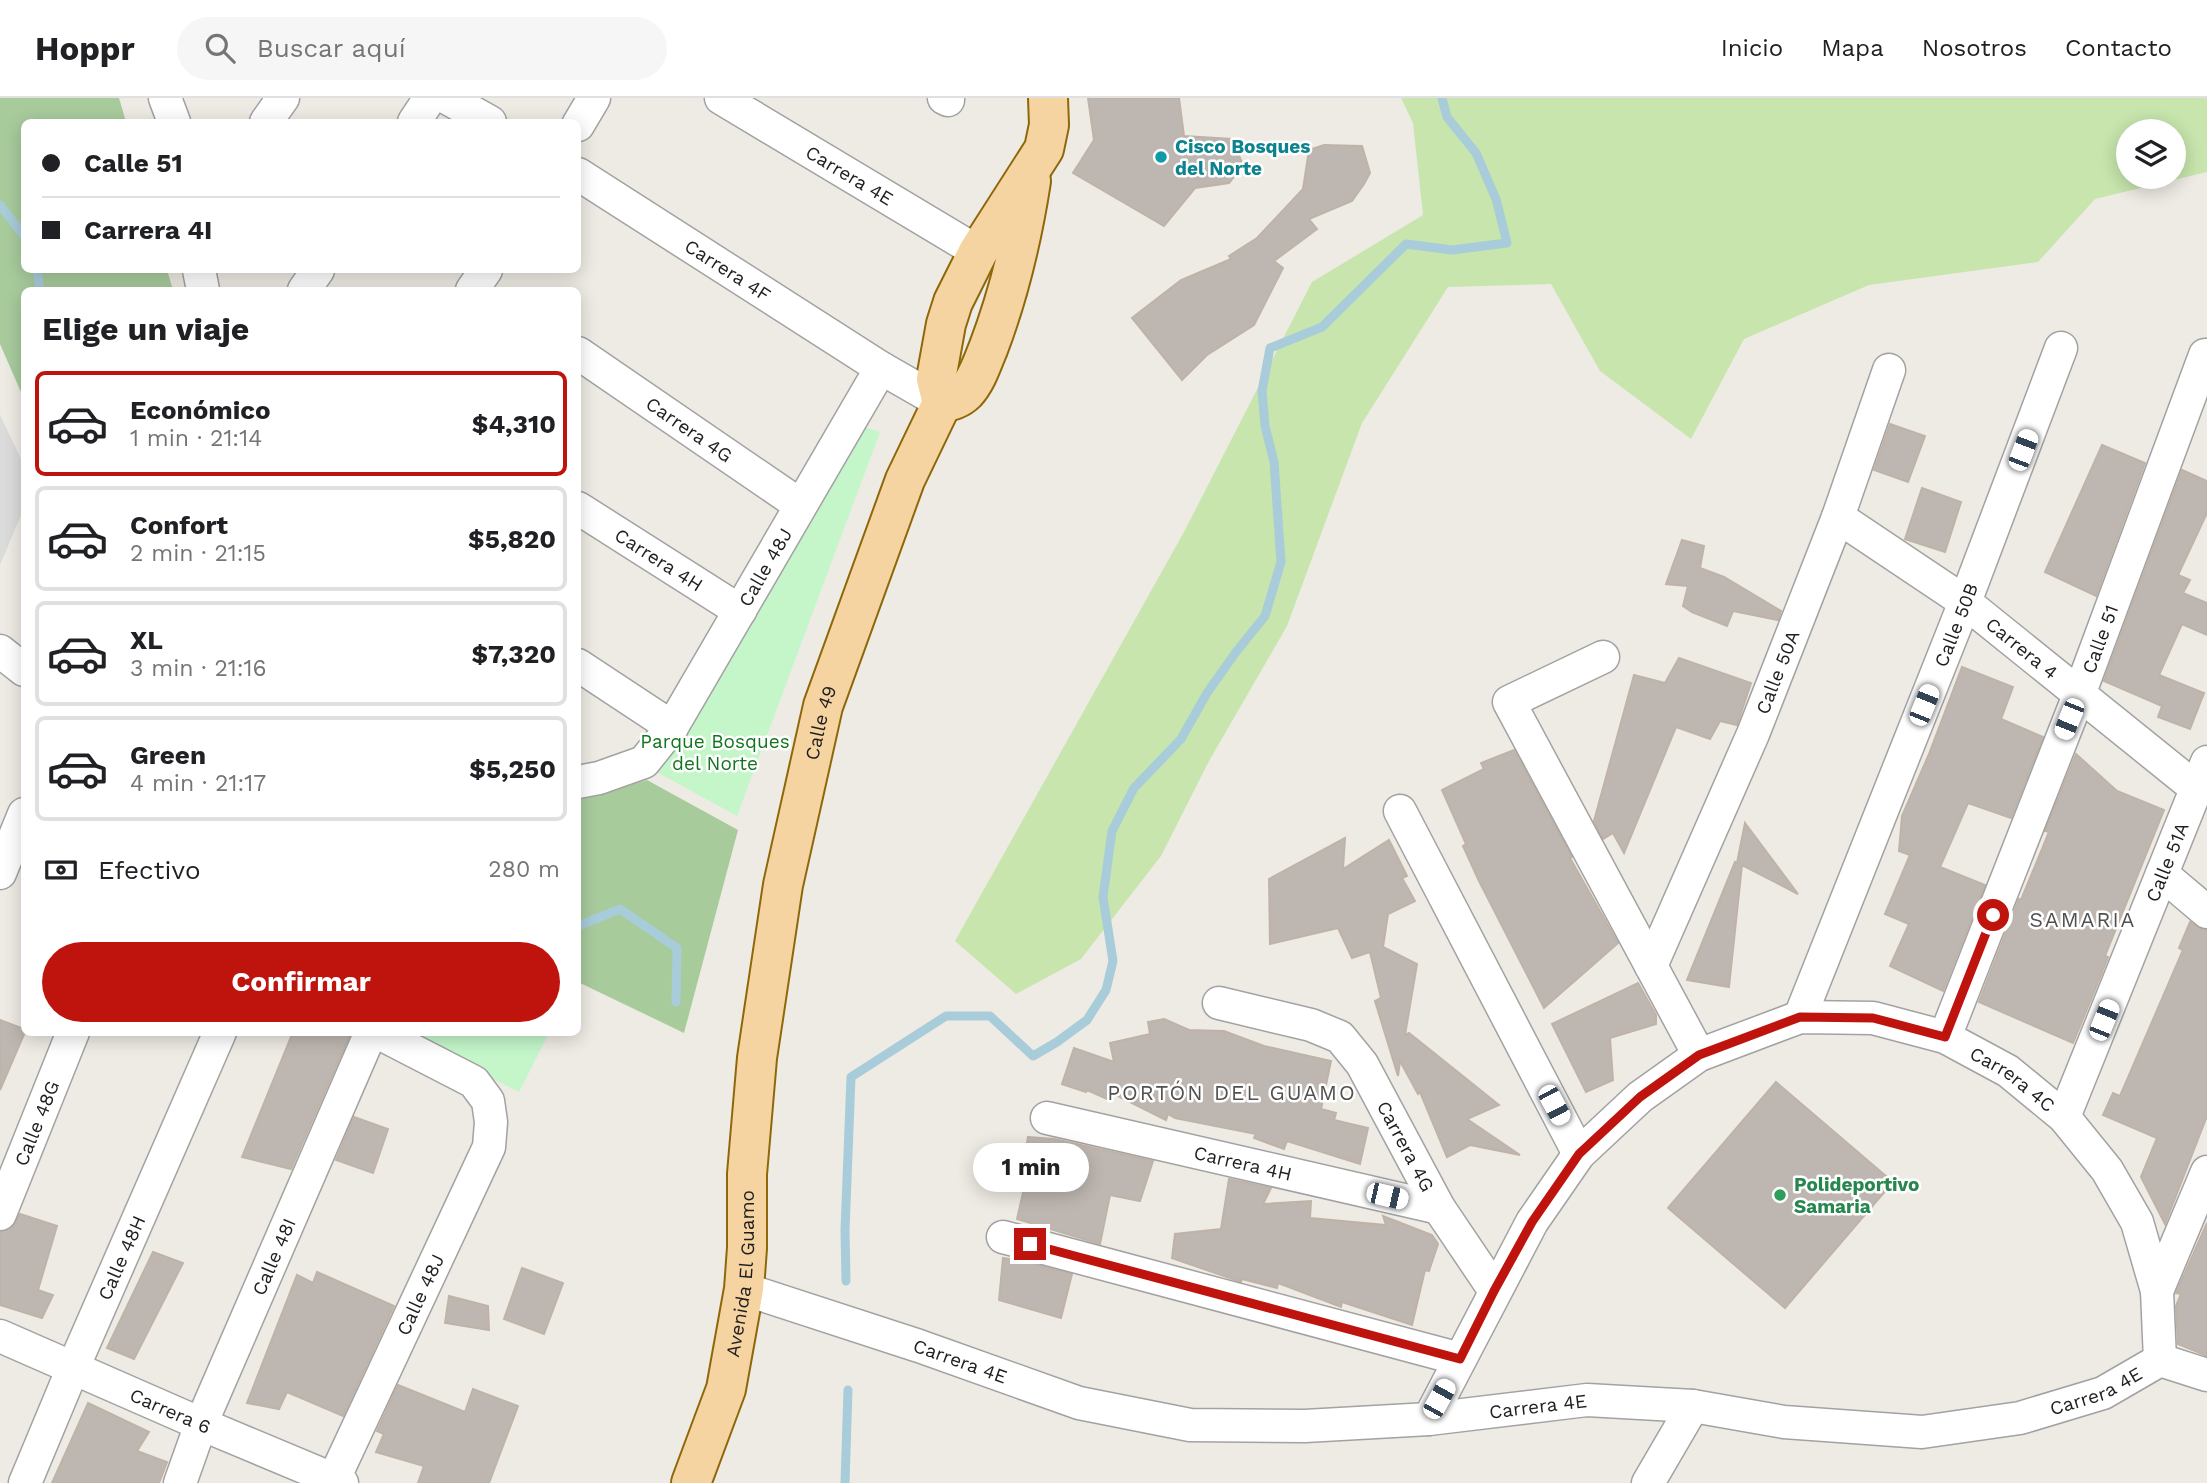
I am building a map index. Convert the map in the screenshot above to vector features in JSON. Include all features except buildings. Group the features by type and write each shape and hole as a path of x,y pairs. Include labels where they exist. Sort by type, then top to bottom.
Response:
{"main road":[{"path":"1033,167 1017,260 998,323 976,376 965,392 954,401 942,404 936,379 953,302 978,252 1044,149 1049,125 1048,98"},
{"name":"Calle 49","path":"757,1058 783,885 823,706 905,480 942,404"},
{"name":"Avenida El Guamo","path":"691,1483 726,1389 744,1289 747,1174 757,1058"}],"street":[{"path":"165,98 173,119"},
{"path":"268,119 283,98"},
{"path":"416,119 430,98"},
{"path":"447,98 485,119"},
{"path":"581,120 594,98"},
{"name":"Carrera 4E","path":"721,98 978,252"},
{"name":"Carrera 4F","path":"581,176 881,368"},
{"name":"Calle 50B","path":"1800,1017 1965,602 2061,348"},
{"name":"Carrera 4G","path":"581,355 800,505"},
{"name":"Calle 51","path":"1945,1037 2079,695 2205,355"},
{"path":"881,368 942,404"},
{"name":"Calle 48J","path":"581,781 645,762 671,727 881,368"},
{"name":"Calle 50A","path":"1651,966 1753,734 1838,517 1889,370"},
{"name":"Carrera 4H","path":"581,510 740,611"},
{"name":"Carrera 4","path":"1838,517 1965,602 2079,695 2202,776"},
{"path":"0,651 21,668"},
{"path":"1603,657 1509,702 1699,1055"},
{"path":"581,667 671,727"},
{"name":"Calle 51A","path":"2064,1117 2202,776"},
{"path":"1400,811 1579,1154"},
{"path":"0,873 21,821"},
{"path":"2162,874 2207,912"},
{"name":"Carrera 4G","path":"1219,1003 1311,1025 1340,1037 1362,1064 1439,1208 1494,1291"},
{"name":"Carrera 4C","path":"1429,1419 1532,1222 1579,1154 1640,1097 1699,1055 1800,1017 1873,1018 1945,1037 2008,1071 2064,1117 2107,1170 2137,1222 2157,1291 2160,1360"},
{"name":"Calle 48G","path":"0,1214 71,1036"},
{"name":"Calle 48H","path":"25,1483 218,1036"},
{"name":"Calle 48I","path":"180,1483 201,1424 369,1036"},
{"name":"Calle 48J","path":"336,1482 489,1147 491,1122 488,1101 474,1082 385,1036"},
{"name":"Carrera 4H","path":"1047,1118 1439,1208"},
{"path":"2157,1291 2207,1172"},
{"path":"1003,1237 1460,1359"},
{"name":"Carrera 4E","path":"744,1289 919,1346 1079,1403 1190,1425 1305,1426 1429,1419 1587,1400 1693,1406 1784,1422 1922,1432 2020,1418 2103,1393 2160,1360 2207,1376"},
{"name":"Carrera 6","path":"0,1336 336,1482"},
{"path":"1648,1483 1693,1406"}],"shaded area":[{"path":"0,415 21,459 21,515 0,565"}],"green space":[{"path":"0,98 119,98 125,119 21,119 21,273 168,273 172,287 21,287 21,392 0,344"},
{"path":"1401,98 2207,98 2207,172 2186,177 2186,119 2116,119 2116,189 2136,189 2095,199 2038,262 1869,285 1744,339 1691,439 1600,371 1551,284 1448,287 1362,423 1287,626 1209,761 1161,856 1081,959 1016,994 955,941 1184,532 1312,282 1423,215 1413,123"},
{"name":"Parque Bosques del Norte","path":"862,426 880,432 737,816 653,770"},
{"path":"647,780 738,830 684,1033 581,983 581,796"},
{"path":"406,1036 547,1036 519,1092"}],"waterway":[{"path":"846,1281 845,1230 851,1077 946,1016 990,1016 1033,1056 1087,1020 1106,990 1113,961 1103,897 1112,831 1134,788 1181,739 1207,693 1265,616 1281,562 1274,462 1265,426 1262,391 1270,348 1322,327 1406,244 1452,250 1507,243 1496,199 1476,153 1447,117 1442,98"},
{"path":"0,205 21,232"},
{"path":"37,273 40,287"},
{"path":"581,925 620,909 677,948 676,1002"},
{"path":"845,1483 848,1390"}],"place":[{"name":"Cisco Bosques del Norte","path":"1161,157"},
{"name":"Polideportivo Samaria","path":"1780,1195"}],"district":[{"name":"SAMARIA","path":"2083,919"},
{"name":"PORTÓN DEL GUAMO","path":"1232,1092"}],"route":[{"path":"1030,1244 1460,1359 1532,1222 1579,1154 1640,1097 1699,1055 1800,1017 1873,1018 1945,1037 1993,915"}]}
